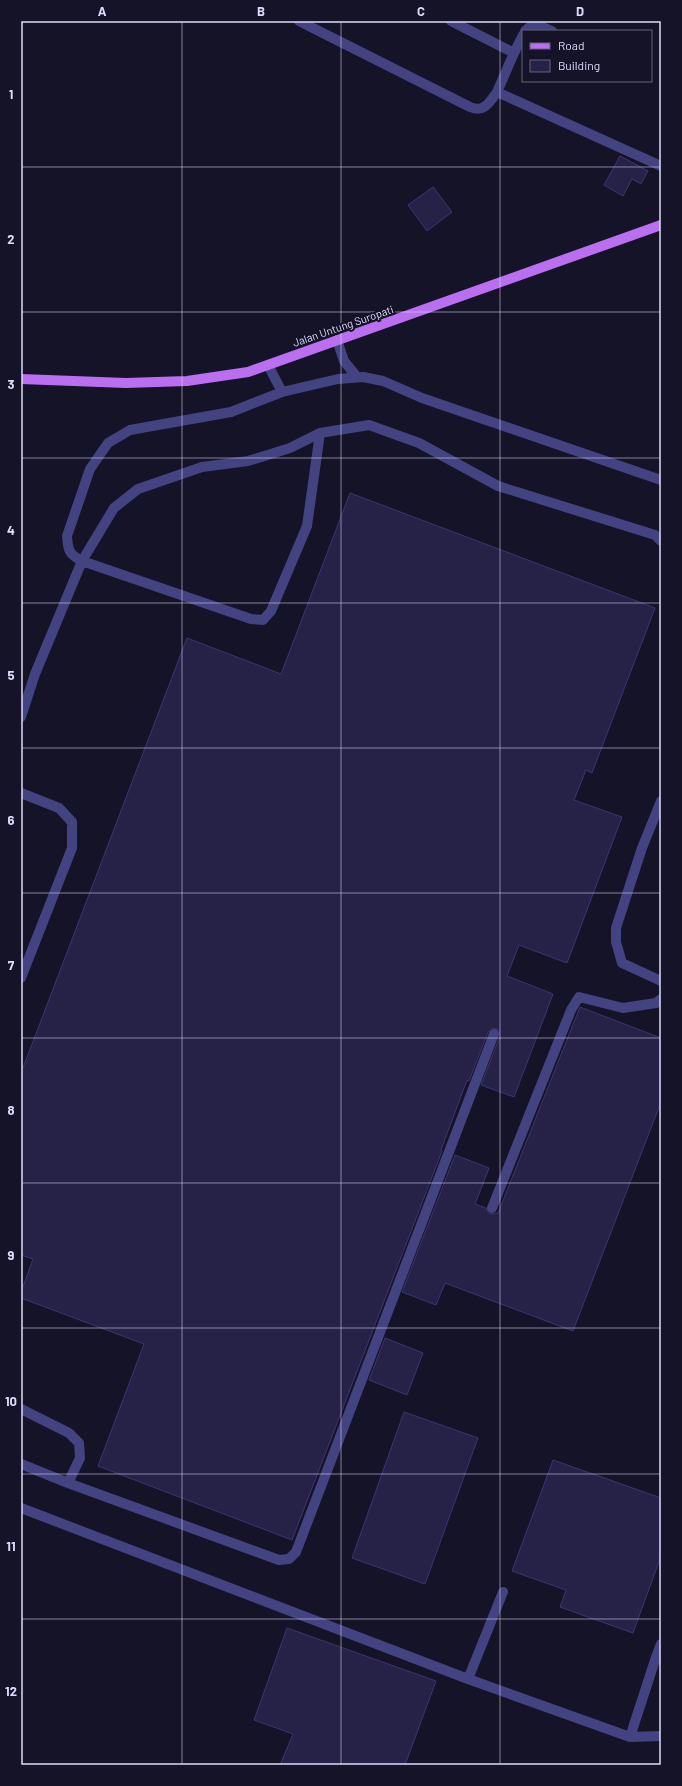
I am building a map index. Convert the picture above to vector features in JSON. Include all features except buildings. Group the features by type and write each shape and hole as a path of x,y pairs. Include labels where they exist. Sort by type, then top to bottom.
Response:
{"main road":[{"name":"Jalan Untung Suropati","path":"21,379 126,383 187,381 248,372 661,225"}],"street":[{"path":"299,21 477,110 485,108 497,92 522,38"},
{"path":"451,21 514,53"},
{"path":"526,30 532,25 538,25 550,30"},
{"path":"497,92 661,166"},
{"path":"337,340 344,361 357,377"},
{"path":"268,365 282,392"},
{"path":"320,433 307,526 272,611 263,620 251,619 82,561 72,556 68,547 67,536 90,469 108,443 130,430 231,412 282,392 338,379 357,377 383,381 422,398 661,480"},
{"path":"21,718 35,674 82,561 114,508 138,489 202,467 248,462 290,448 320,433 369,425 419,443 498,486 655,535 661,540"},
{"path":"21,793 59,808 72,822 72,848 21,978"},
{"path":"661,801 642,848 616,928 616,942 622,963 661,981"},
{"path":"492,1208 571,1010 579,996 623,1008 656,1003 661,999"},
{"path":"21,1464 68,1483 278,1560 289,1559 296,1552 494,1034"},
{"path":"21,1408 69,1433 79,1443 80,1458 68,1483"},
{"path":"21,1508 468,1679 630,1737 661,1736"},
{"path":"468,1679 503,1592"},
{"path":"630,1737 658,1657 661,1644"}]}
